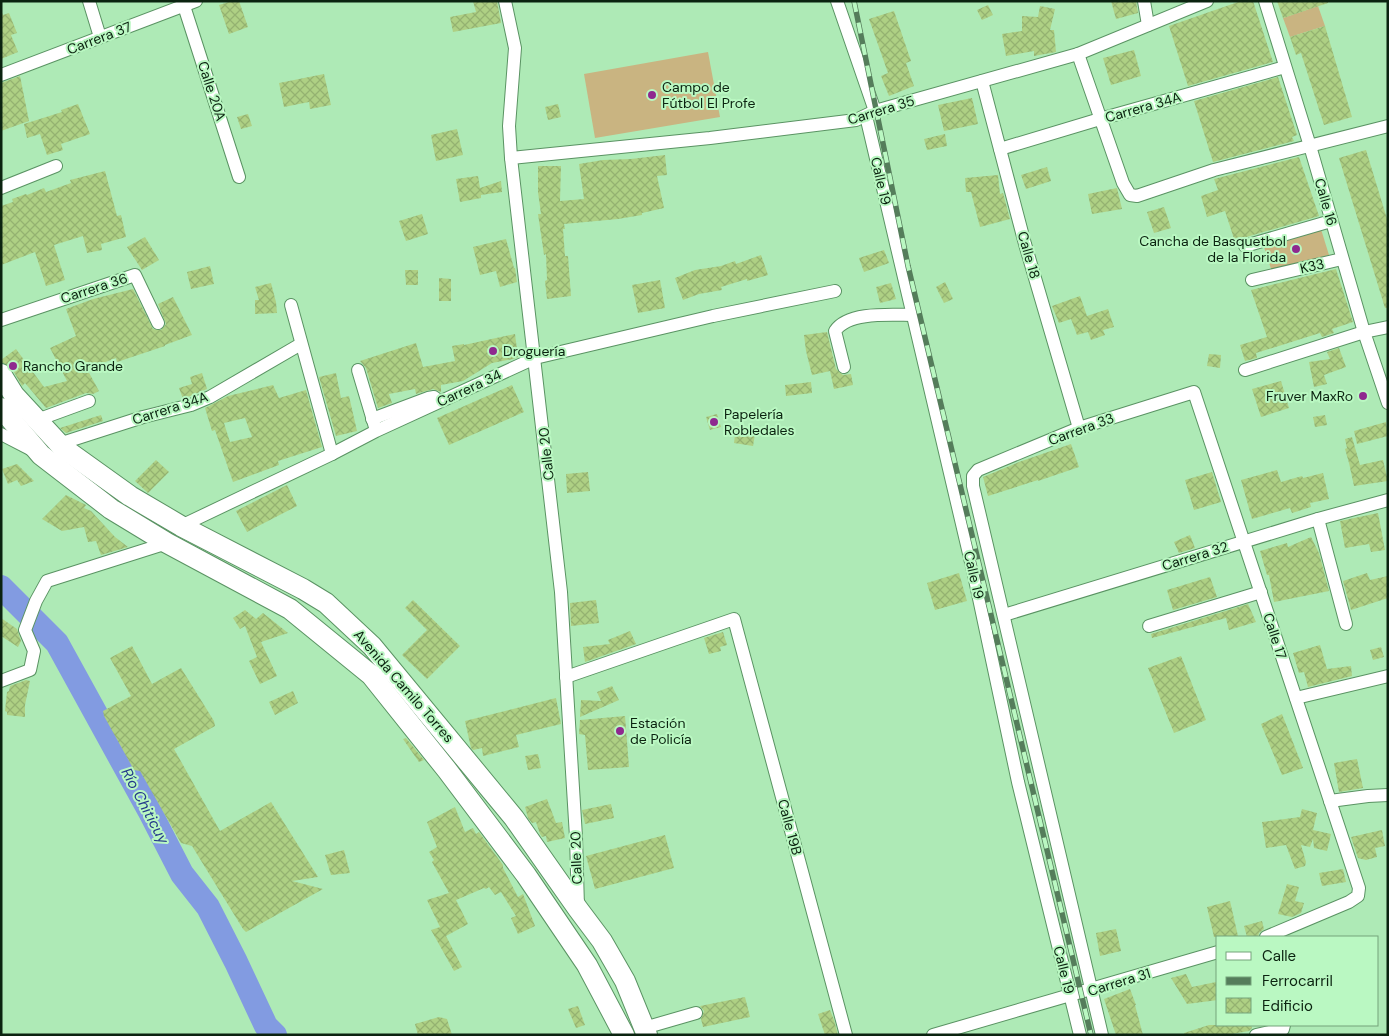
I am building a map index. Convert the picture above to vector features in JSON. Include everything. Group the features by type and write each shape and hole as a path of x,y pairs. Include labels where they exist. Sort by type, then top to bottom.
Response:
{"main road":[{"name":"Avenida Camilo Torres","path":"1,374 14,395 59,444 130,496 181,526 304,589 326,603 372,646 514,818 602,941 625,981 645,1031"},
{"name":"Avenida Camilo Torres","path":"1,408 41,455 111,509 168,543 290,609 371,675 447,770 526,875 565,931 587,965 621,1034"}],"street":[{"path":"89,1 100,37"},
{"name":"Carrera 37","path":"1,75 196,1"},
{"name":"Calle 20","path":"506,1 515,48 509,126 511,158 561,592 576,837 578,910"},
{"name":"Calle 19","path":"837,1 870,113 913,315 974,575 1018,782 1080,1035"},
{"path":"1144,1 1148,25"},
{"name":"Carrera 35","path":"511,158 710,138 856,120 870,113 1078,54 1207,1"},
{"name":"Calle 16","path":"1265,1 1310,146 1364,332 1388,403"},
{"name":"Calle 20A","path":"184,6 240,177"},
{"path":"1078,54 1123,184 1130,195 1137,196 1214,170 1388,126"},
{"name":"Carrera 34A","path":"1000,149 1285,67"},
{"name":"Calle 18","path":"982,81 1025,244 1079,428"},
{"path":"1,188 56,166"},
{"path":"1245,246 1331,221"},
{"name":"K33","path":"1252,280 1342,259"},
{"name":"Carrera 36","path":"1,320 135,275 158,323"},
{"name":"Carrera 34","path":"181,526 332,454 374,425 439,402 535,358 713,316 835,291"},
{"path":"291,305 332,454"},
{"path":"844,367 835,331 843,322 872,316 913,315"},
{"path":"1245,370 1364,332 1388,327"},
{"name":"Carrera 34A","path":"59,444 143,417 198,402 301,344"},
{"path":"358,370 374,425"},
{"name":"Carrera 33","path":"973,476 978,470 1079,428 1194,392"},
{"name":"Calle 17","path":"1194,392 1359,888 1358,896 1350,902 1289,933"},
{"path":"37,420 88,402"},
{"path":"1,434 41,455"},
{"name":"Calle 19","path":"973,476 973,486 1102,1035"},
{"name":"Carrera 32","path":"1004,615 1318,519 1388,500"},
{"path":"1318,519 1346,624"},
{"path":"1,681 30,670 34,652 25,630 36,601 47,581 168,543"},
{"path":"1150,626 1260,592"},
{"name":"Calle 19B","path":"566,677 734,619 846,1035"},
{"path":"1296,698 1388,676"},
{"path":"1330,801 1388,795"},
{"path":"1272,936 1289,933"},
{"name":"Carrera 31","path":"933,1035 1216,953"},
{"path":"645,1031 696,1013"},
{"path":"1256,1035 1284,1029"}],"shaded area":[{"path":"1318,6 1325,26 1290,37 1283,18"},
{"name":"Campo de Fútbol El Profe","path":"708,52 720,117 595,138 584,74"},
{"name":"Cancha de Basquetbol de la Florida","path":"1320,226 1329,255 1272,272 1263,244"}],"building":[{"path":"239,1 248,27 229,34 219,5"},
{"path":"473,1 497,1 501,23 453,32 450,17 476,12"},
{"path":"1111,1 1136,1 1138,13 1116,19"},
{"path":"1241,1 1253,1 1273,62 1188,86 1169,26"},
{"path":"1277,1 1328,1 1328,3 1283,18"},
{"path":"988,5 993,15 982,20 977,10"},
{"path":"1040,6 1055,9 1050,30 1054,30 1056,52 1034,56 1034,51 1006,56 1002,34 1022,31 1022,16 1038,17"},
{"path":"1,11 3,15 9,13 17,33 11,35 18,52 1,59"},
{"path":"894,11 911,61 906,63 914,86 889,96 881,76 888,73 869,19"},
{"path":"1325,26 1352,117 1324,125 1301,53 1296,55 1290,37"},
{"path":"1134,50 1141,76 1111,85 1103,58"},
{"path":"324,74 331,105 310,109 309,102 284,107 279,83"},
{"path":"20,76 29,121 1,131 1,83"},
{"path":"1278,77 1297,135 1292,137 1294,141 1213,162 1194,101"},
{"path":"972,98 978,124 944,131 938,105"},
{"path":"78,104 90,134 61,144 63,150 47,155 40,134 27,138 24,124 62,112 61,110"},
{"path":"558,104 561,117 548,120 545,107"},
{"path":"248,114 252,126 241,129 237,117"},
{"path":"457,129 463,155 436,161 431,135"},
{"path":"945,134 947,146 927,150 924,139"},
{"path":"1366,150 1388,222 1388,308 1385,308 1339,158"},
{"path":"665,155 667,175 657,176 664,208 642,213 642,215 618,219 564,224 565,256 568,256 571,296 547,299 545,281 547,280 546,254 544,255 538,214 541,214 538,192 538,166 561,166 560,201 584,199 579,164"},
{"path":"1299,157 1319,216 1243,238 1236,245 1225,211 1207,217 1201,196 1218,190 1214,179"},
{"path":"1047,167 1051,181 1026,189 1021,175"},
{"path":"105,171 117,216 121,215 126,237 101,244 102,250 87,253 83,236 54,245 65,280 46,286 35,252 1,265 1,206 13,202 12,199 26,194 44,188 46,192 71,183 70,180"},
{"path":"998,175 1000,194 1003,193 1010,219 980,227 971,192 966,192 965,178"},
{"path":"478,176 480,188 501,181 502,192 481,195 481,198 460,202 456,179"},
{"path":"1117,188 1122,209 1092,214 1088,194"},
{"path":"1164,207 1171,228 1154,233 1147,212"},
{"path":"422,214 428,234 406,241 399,221"},
{"path":"145,237 159,260 142,270 127,247"},
{"path":"506,239 515,268 517,282 500,287 496,271 480,275 473,247"},
{"path":"884,250 889,263 864,272 859,258"},
{"path":"761,255 768,275 747,281 747,279 721,287 722,290 699,294 683,300 675,278 695,270 721,266 735,261 736,264"},
{"path":"210,266 214,284 191,289 187,272"},
{"path":"1336,269 1353,322 1332,329 1334,333 1322,337 1320,333 1256,353 1257,358 1245,361 1240,345 1267,337 1251,290"},
{"path":"405,270 418,270 418,285 406,285"},
{"path":"439,278 451,279 451,301 439,301"},
{"path":"660,280 665,308 638,313 632,285"},
{"path":"945,282 953,299 944,303 936,287"},
{"path":"271,283 277,313 255,314 255,300 259,300 255,287"},
{"path":"891,283 896,299 880,303 876,287"},
{"path":"133,289 153,329 161,330 166,324 158,304 173,297 192,335 117,362 116,358 87,369 99,391 93,394 86,393 46,408 25,383 22,386 11,367 1,362 1,360 16,349 44,387 67,381 50,348 76,336 66,309 93,299"},
{"path":"1080,296 1087,316 1108,309 1114,327 1103,330 1105,335 1091,340 1088,332 1077,335 1071,319 1059,323 1052,306"},
{"path":"827,332 836,369 843,375 851,374 853,385 834,389 830,371 812,375 804,335"},
{"path":"515,334 518,357 492,363 463,381 441,385 441,392 433,389 416,394 415,389 389,394 392,403 378,408 366,368 360,361 416,343 423,367 455,361 452,346"},
{"path":"1339,348 1346,367 1324,375 1327,384 1314,387 1309,362 1330,359 1327,352"},
{"path":"1209,354 1221,355 1220,368 1207,366"},
{"path":"202,373 207,389 183,399 179,388 192,384 190,377"},
{"path":"336,373 341,398 349,396 357,431 336,436 319,377"},
{"path":"1281,381 1289,408 1261,417 1252,389"},
{"path":"811,382 812,393 786,396 785,385"},
{"path":"273,385 279,398 306,390 322,447 278,461 279,465 233,482 215,430 212,431 205,408 228,396","holes":["245,418 252,437 230,442 224,423"]},
{"path":"512,385 524,412 449,445 437,418"},
{"name":"Papelería Robledales","path":"717,414 721,427 710,430 706,417"},
{"path":"101,415 103,421 66,433 60,428"},
{"path":"1325,415 1327,425 1315,427 1313,417"},
{"path":"1386,422 1388,436 1357,444 1354,431"},
{"path":"736,426 756,429 753,446 734,443"},
{"path":"1352,437 1360,465 1383,460 1388,481 1354,486 1345,449 1347,448 1345,439"},
{"path":"1071,444 1079,467 988,496 983,477"},
{"path":"156,460 169,472 148,493 135,481"},
{"path":"17,464 34,481 21,486 17,480 8,484 2,469"},
{"path":"1277,470 1281,482 1323,473 1329,499 1310,503 1311,507 1292,513 1290,508 1252,519 1241,480"},
{"path":"588,472 590,491 567,493 566,474"},
{"path":"1212,472 1221,502 1194,510 1185,480"},
{"path":"287,485 297,506 247,532 236,511"},
{"path":"66,495 86,505 84,508 91,511 115,537 128,547 101,555 96,541 88,542 84,527 62,531 42,519"},
{"path":"1378,513 1385,550 1371,552 1369,544 1345,548 1340,521"},
{"path":"1190,535 1195,548 1179,553 1174,542"},
{"path":"1311,537 1319,553 1329,591 1274,602 1269,575 1267,575 1260,551 1287,543 1288,547"},
{"path":"959,573 967,601 935,610 927,583"},
{"path":"1367,573 1370,580 1388,576 1388,598 1351,610 1343,581"},
{"path":"1210,577 1217,597 1173,610 1167,590"},
{"path":"413,600 460,646 427,679 402,655 427,630 405,608"},
{"path":"596,600 599,623 571,626 570,603"},
{"path":"1248,604 1256,622 1229,630 1226,618 1152,638 1151,634"},
{"path":"245,610 256,619 263,613 288,633 261,642 277,676 260,684 249,661 257,657 245,626 240,629 233,618"},
{"path":"1,618 17,629 21,641 18,647 1,636"},
{"path":"630,631 636,644 585,662 583,647 610,644 608,640"},
{"path":"723,632 727,645 720,647 721,651 709,654 704,638"},
{"path":"1320,645 1327,669 1351,666 1352,676 1308,687 1304,672 1299,673 1293,653"},
{"path":"132,646 152,684 181,668 214,721 215,726 174,749 220,831 271,802 318,877 292,881 323,889 246,932 243,929 192,846 181,843 140,771 134,770 104,716 103,711 131,696 110,658"},
{"path":"1381,647 1384,657 1373,660 1370,650"},
{"path":"1181,656 1206,720 1174,733 1148,668"},
{"path":"26,680 30,681 25,705 25,717 7,715 5,711 7,692 10,686"},
{"path":"612,686 619,700 580,717 581,700 601,701 597,692"},
{"path":"293,691 298,703 275,715 269,702"},
{"path":"556,698 561,724 516,735 519,747 483,756 482,748 473,750 471,748 465,721"},
{"path":"1282,714 1303,768 1282,775 1261,724"},
{"path":"625,716 629,767 588,770 585,735 579,734 580,720"},
{"path":"406,738 424,760 419,762 403,739"},
{"path":"538,754 541,768 528,770 525,756"},
{"path":"1357,759 1363,788 1339,792 1334,763"},
{"path":"547,799 556,823 562,822 565,838 547,842 546,836 542,837 540,834 536,822 532,823 528,818 525,807"},
{"path":"611,804 614,818 585,824 582,810"},
{"path":"455,807 465,832 473,828 476,834 479,832 503,865 518,897 523,894 535,926 518,934 511,918 516,916 501,892 495,895 489,887 456,900 468,924 446,936 462,967 454,971 431,930 440,927 427,900 449,893 432,862 434,860 429,852 437,847 427,822"},
{"path":"1302,809 1317,813 1313,830 1331,834 1327,851 1314,848 1313,839 1310,847 1301,845 1306,862 1305,866 1295,869 1286,845 1266,848 1262,822 1300,817"},
{"path":"1382,830 1385,846 1375,848 1377,857 1366,860 1358,858 1351,837"},
{"path":"665,835 674,868 595,889 586,856"},
{"path":"344,850 350,873 331,875 325,855"},
{"path":"1343,869 1346,882 1322,886 1319,873"},
{"path":"1287,884 1299,887 1295,901 1304,903 1301,913 1292,917 1278,914"},
{"path":"1230,901 1238,936 1214,937 1207,907"},
{"path":"1262,921 1264,929 1258,936 1247,936 1244,926"},
{"path":"1116,929 1121,951 1100,956 1096,933"},
{"path":"1186,974 1192,987 1216,982 1216,1000 1187,1004 1171,978"},
{"path":"1130,989 1143,1035 1116,1035 1104,999"},
{"path":"745,997 750,1017 703,1027 701,1019 704,1011 700,1006"},
{"path":"578,1006 585,1025 576,1028 568,1009"},
{"path":"830,1010 838,1035 825,1035 818,1014"},
{"path":"439,1017 447,1019 452,1035 418,1035 415,1024"},
{"path":"1209,1025 1251,1026 1252,1028 1249,1031 1226,1035 1185,1035 1184,1033"}],"waterway":[{"name":"Río Chiticuy","path":"1,587 57,643 182,874 208,907 266,1026 275,1035"}],"railway":[{"path":"854,1 908,266 1091,1035"}],"place":[{"name":"Campo de Fútbol El Profe","path":"652,95"},
{"name":"Cancha de Basquetbol de la Florida","path":"1296,249"},
{"name":"Droguería","path":"493,351"},
{"name":"Rancho Grande","path":"13,366"},
{"name":"Fruver MaxRo","path":"1363,396"},
{"name":"Papelería Robledales","path":"714,422"},
{"name":"Estación de Policía","path":"620,731"}]}
